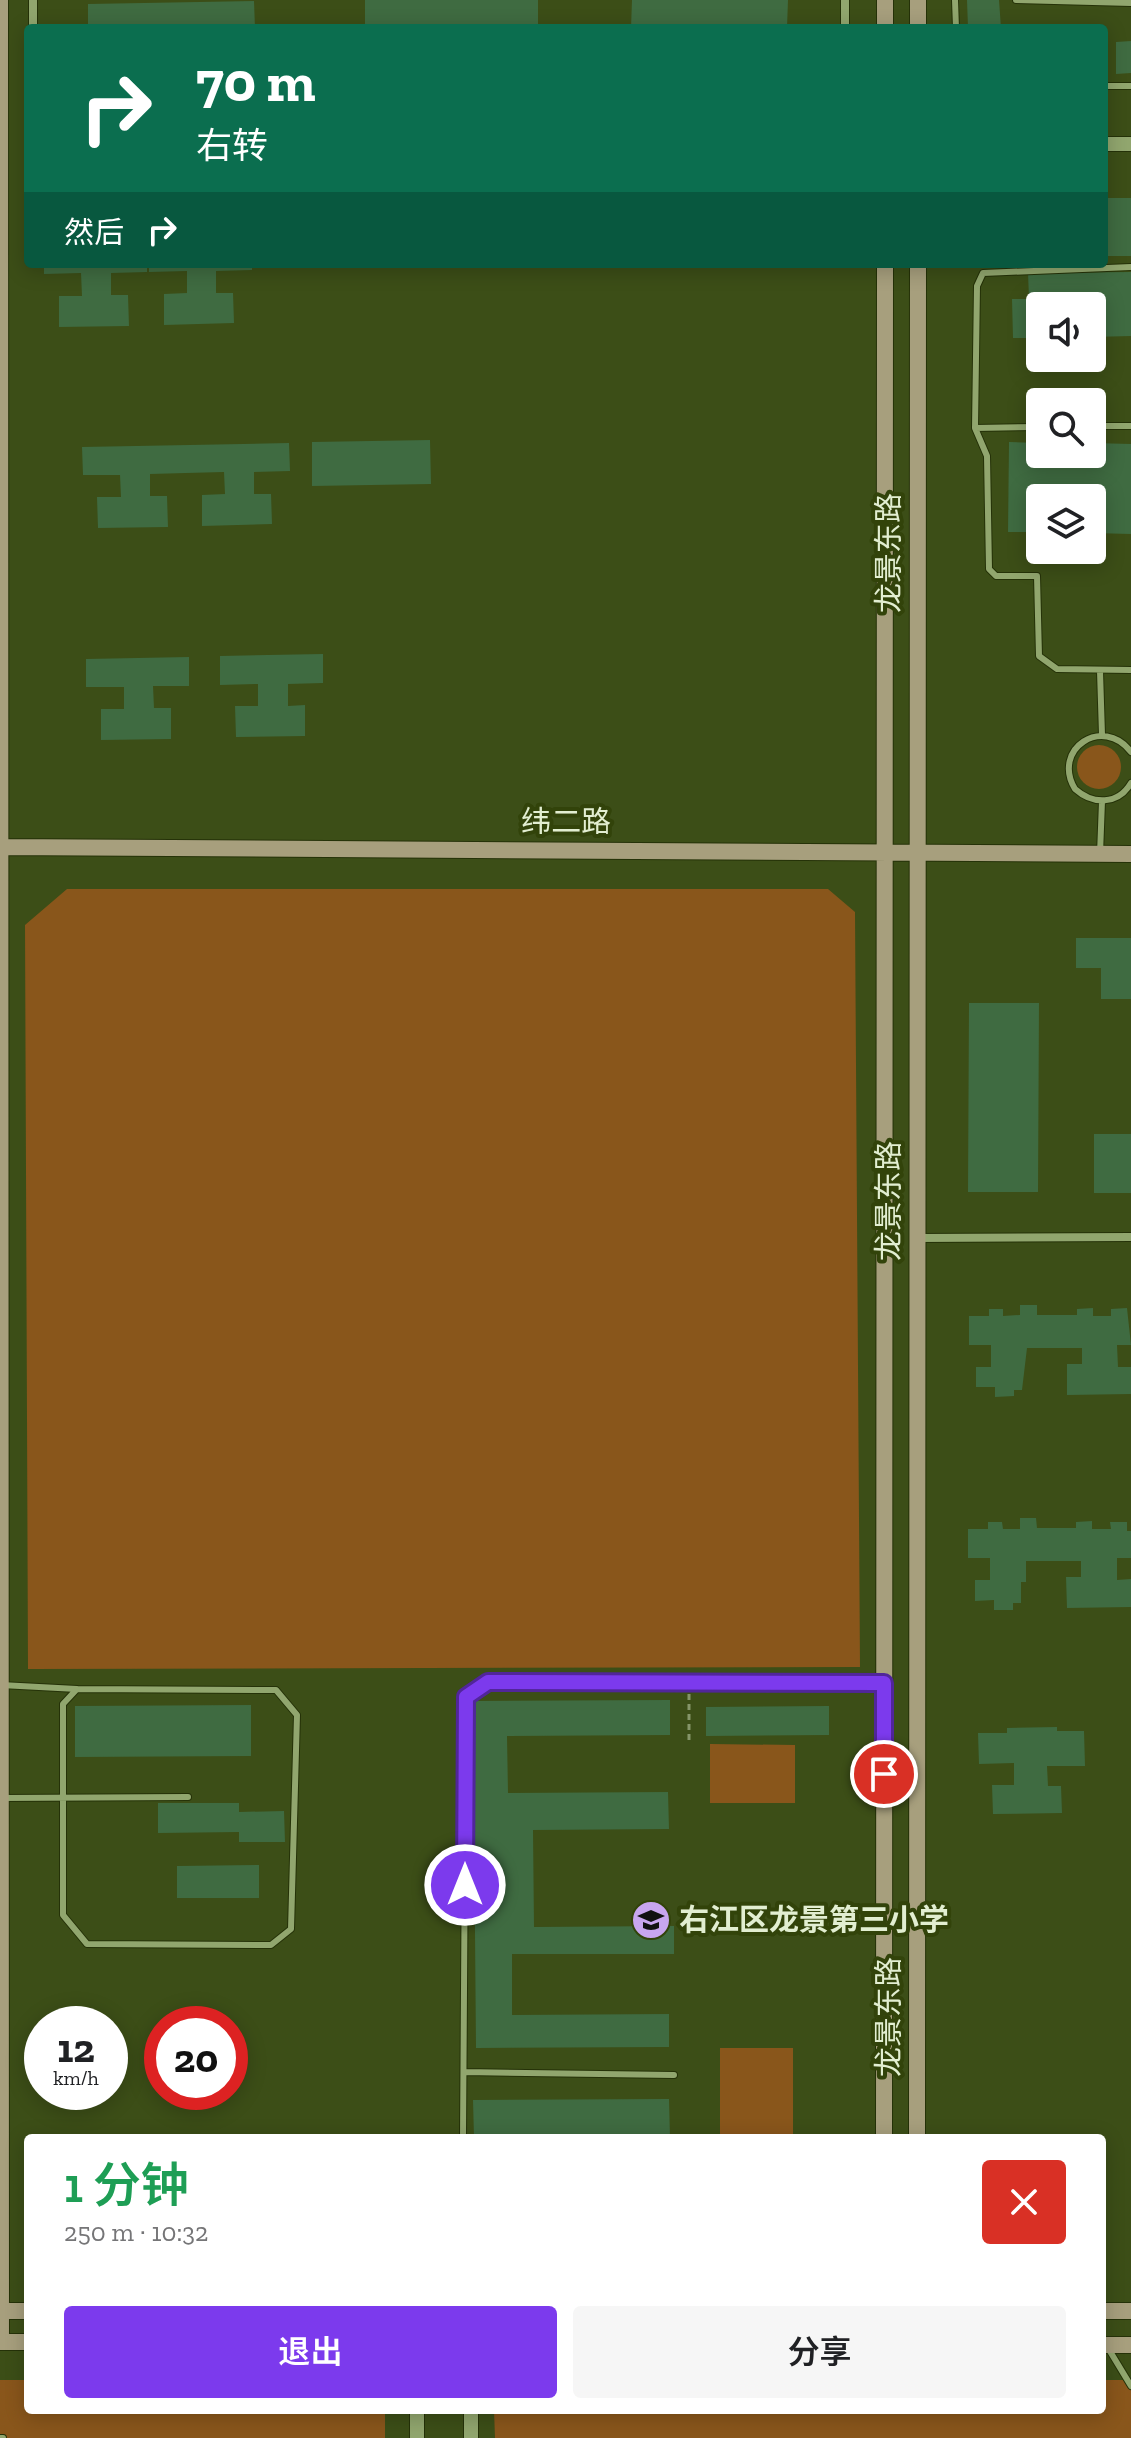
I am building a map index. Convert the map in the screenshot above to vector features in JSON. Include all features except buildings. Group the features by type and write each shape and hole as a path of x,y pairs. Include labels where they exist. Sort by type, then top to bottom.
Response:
{"main road":[{"path":"0,0 1,2342 24,2342"},
{"path":"885,0 885,24"},
{"path":"918,0 918,24"},
{"name":"龙景东路","path":"884,2134 885,268"},
{"name":"龙景东路","path":"917,2134 918,268"},
{"name":"纬二路","path":"0,847 1131,854"},
{"path":"1,2311 24,2311"},
{"path":"1106,2311 1131,2311"},
{"path":"1106,2345 1131,2345"}],"street":[{"path":"33,0 33,24"},
{"path":"845,0 845,24"},
{"path":"1108,144 1131,144"},
{"path":"917,1238 1131,1237"},
{"path":"417,2414 417,2438"},
{"path":"471,2414 471,2438"}],"lane":[{"path":"955,0 956,24"},
{"path":"1016,0 1131,3"},
{"path":"1108,86 1131,86"},
{"path":"1108,268 1131,267"},
{"path":"1106,268 983,273 977,286 975,428 987,456 989,569 996,576 1037,576 1039,656 1057,669 1131,670"},
{"path":"1106,426 1131,426"},
{"path":"975,428 1026,427"},
{"path":"1100,671 1102,735"},
{"path":"1131,752 1116,738 1102,735 1081,741 1068,763 1075,789 1092,800 1102,801 1121,795 1131,783"},
{"path":"1100,854 1102,801"},
{"path":"463,2134 466,1697 488,1682 884,1683"},
{"path":"1,1685 77,1689 276,1690 297,1715 291,1929 271,1945 87,1944 63,1915 63,1704 77,1689"},
{"path":"1,1798 188,1797"},
{"path":"464,2072 674,2075"},
{"path":"1106,2348 1131,2386"}],"path":[{"path":"689,1682 689,1740"}],"shaded area":[{"path":"1099,745 1115,751 1121,767 1115,783 1099,789 1083,783 1077,767 1083,751"},
{"path":"67,889 828,889 855,912 860,1667 28,1669 25,925"},
{"path":"710,1744 795,1745 795,1803 710,1803"},
{"path":"720,2048 793,2048 793,2134 720,2134"},
{"path":"0,2380 24,2380 24,2414 385,2414 385,2438 0,2438"},
{"path":"1106,2380 1131,2380 1131,2438 495,2438 494,2414 1106,2414"}],"place":[{"name":"右江区龙景第三小学","path":"651,1920"}],"route":[{"path":"465,1885 466,1697 488,1682 884,1683 884,1774"}]}
